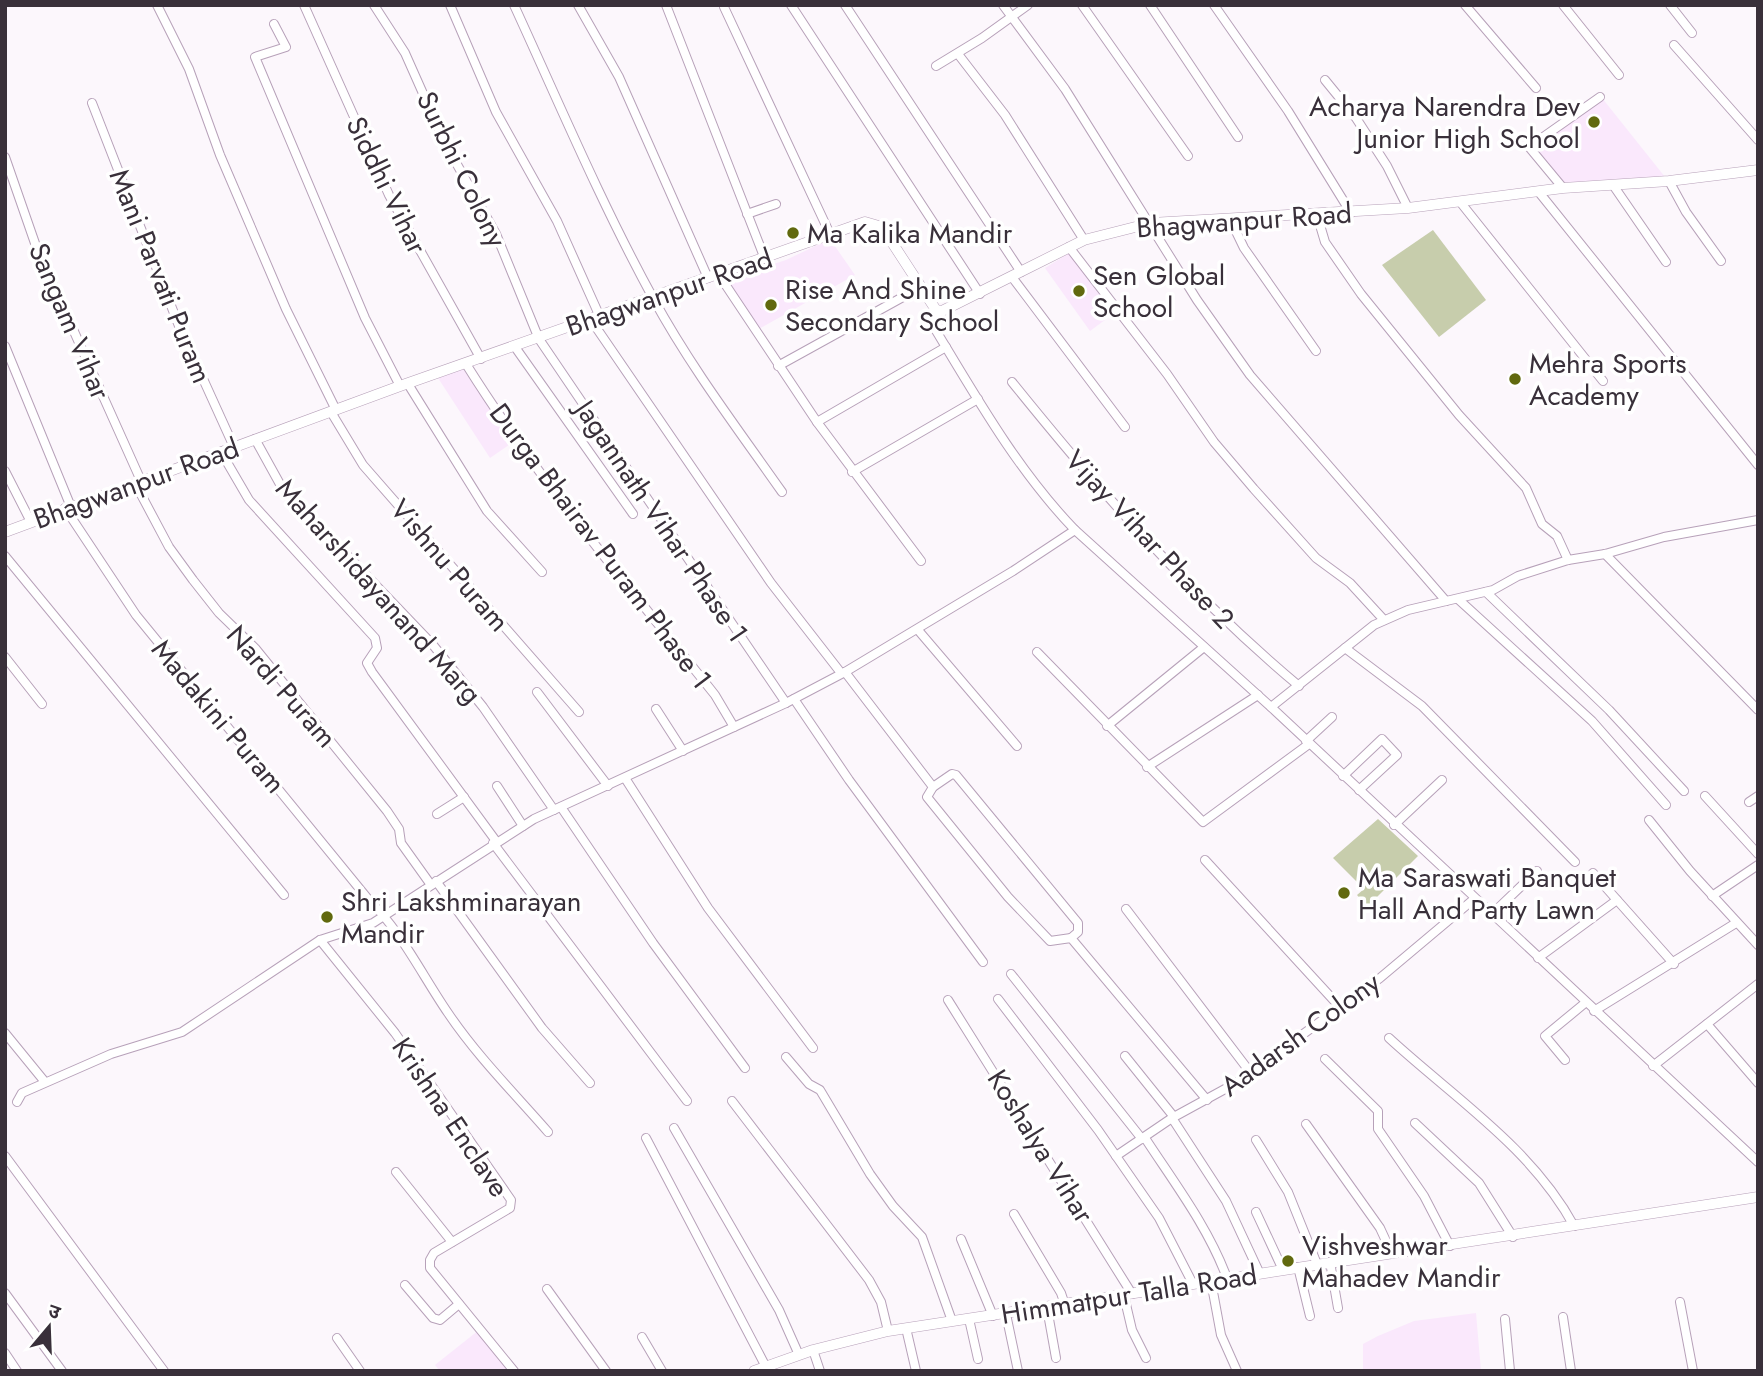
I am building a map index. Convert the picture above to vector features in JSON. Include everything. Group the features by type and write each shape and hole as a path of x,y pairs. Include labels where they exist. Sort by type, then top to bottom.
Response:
{"street":[{"name":"Vishnu Puram","path":"158,5 189,69 220,155 286,309 333,411 363,465 579,712"},
{"name":"Siddhi Vihar","path":"304,5 389,195 481,359"},
{"name":"Surbhi Colony","path":"374,5 405,53 445,143 496,234 539,339"},
{"path":"450,5 496,112 557,221 595,318 771,583 933,787"},
{"path":"514,5 605,204 653,297 702,379 782,492"},
{"path":"578,5 619,77 714,277 852,472 921,561"},
{"path":"666,5 765,258"},
{"path":"791,5 980,294"},
{"path":"845,5 1016,275 1125,427"},
{"path":"1003,5 1072,99 1197,300 1250,375 1446,601"},
{"path":"936,66 958,54 1028,5"},
{"path":"1082,5 1188,156"},
{"path":"1150,5 1238,137"},
{"path":"1214,5 1288,111 1351,213"},
{"path":"1465,5 1536,88"},
{"path":"1563,5 1619,75"},
{"path":"1670,5 1692,33"},
{"path":"724,7 831,234"},
{"path":"274,24 286,47 255,57 365,318 404,385 487,511 542,572"},
{"path":"1674,45 1758,140"},
{"path":"958,54 1005,115 1084,240"},
{"path":"1325,80 1356,118 1387,166 1408,208"},
{"path":"1563,188 1529,147 1600,97"},
{"name":"Mani Parvati Puram","path":"92,103 179,326 234,447"},
{"name":"Sangam Vihar","path":"5,157 37,249 139,484"},
{"name":"Bhagwanpur Road","path":"5,532 404,385 865,222 882,227 936,310 942,311 1084,240 1151,223 1351,213 1461,203 1563,188 1670,181 1758,170"},
{"path":"1670,181 1686,212 1721,261"},
{"path":"1613,185 1666,262"},
{"path":"1538,191 1758,465"},
{"path":"1461,203 1602,381"},
{"path":"747,214 776,204"},
{"path":"1317,215 1325,242 1362,294 1459,415 1526,488 1542,524 1557,536 1567,560"},
{"path":"1230,219 1244,248 1316,351"},
{"path":"1069,247 1167,374 1214,442 1316,558 1350,583 1384,620"},
{"path":"778,366 921,287"},
{"path":"936,310 931,321 978,399 1050,504 1075,530 1271,707 1394,825 1758,1162"},
{"name":"Jagannath Vihar Phase 1","path":"539,339 790,701 983,962"},
{"name":"Madakini Puram","path":"5,346 68,507 105,572 173,662 385,916 482,1058 548,1132"},
{"path":"515,347 633,514"},
{"path":"817,422 946,347"},
{"name":"Durga Bhairav Puram Phase 1","path":"467,364 503,424 557,497 715,695 734,727"},
{"name":"Vijay Vihar Phase 2","path":"1012,382 1105,495 1168,563 1251,647 1299,686"},
{"path":"852,472 978,399"},
{"name":"Maharshidayanand Marg","path":"255,439 281,486 433,645 494,721 745,1068"},
{"path":"221,452 249,500 375,638 377,648 367,663 495,842 687,1101"},
{"path":"5,471 31,522"},
{"name":"Nardi Puram","path":"139,484 169,547 193,580 219,613 255,648 387,811 399,829 401,843 542,1028 590,1083"},
{"path":"1271,707 1384,620 1486,592 1518,576 1567,560 1605,554 1664,537 1758,520"},
{"path":"17,1102 22,1093 111,1054 182,1032 320,940 373,923 523,826 790,701 918,630 1075,530"},
{"path":"1605,554 1758,710"},
{"path":"5,556 285,895"},
{"path":"1486,592 1592,692 1684,791"},
{"path":"1458,599 1592,721 1667,805"},
{"path":"918,630 1017,746"},
{"path":"1107,726 1204,647"},
{"path":"1345,648 1422,706 1576,862"},
{"path":"1037,652 1203,822 1307,742 1332,717"},
{"path":"5,657 42,704"},
{"path":"537,692 608,786"},
{"path":"1147,766 1258,695"},
{"path":"656,709 683,751"},
{"path":"1343,776 1382,739 1397,755 1359,790"},
{"path":"952,774 957,775 1078,923 1079,932 1071,938 1056,942 1045,937 927,797 933,787 952,774"},
{"path":"625,778 708,908 813,1048"},
{"path":"1394,825 1442,780"},
{"path":"497,786 523,826"},
{"path":"1705,796 1758,854"},
{"path":"1749,802 1758,796"},
{"path":"437,814 464,797"},
{"path":"1649,820 1712,896 1758,945"},
{"path":"1205,860 1339,1006"},
{"path":"1712,896 1758,865"},
{"path":"1491,915 1537,871"},
{"path":"1593,873 1674,964"},
{"name":"Aadarsh Colony","path":"1116,1156 1173,1117 1207,1100 1250,1072 1428,940 1474,899"},
{"path":"1538,958 1618,900"},
{"path":"1126,909 1250,1072"},
{"path":"1594,1011 1674,964 1736,923"},
{"path":"1071,938 1207,1100"},
{"name":"Krishna Enclave","path":"320,940 395,1033 511,1200 510,1208 434,1253 430,1268 514,1371"},
{"path":"1011,974 1143,1138 1198,1217 1215,1246 1227,1278"},
{"path":"1653,1066 1758,984"},
{"path":"998,999 1116,1156 1158,1219 1193,1284"},
{"name":"Koshalya Vihar","path":"948,1000 1128,1295 1132,1330 1146,1358"},
{"path":"1565,1060 1545,1036 1585,1003"},
{"path":"1707,1024 1758,1083"},
{"path":"5,1033 45,1082"},
{"path":"1389,1038 1525,1157 1561,1202 1574,1226"},
{"path":"1125,1056 1173,1117 1226,1201 1260,1274"},
{"path":"786,1057 808,1084 820,1090 870,1174 893,1206 922,1237 953,1321"},
{"path":"1325,1059 1378,1111 1378,1129 1424,1196 1450,1246"},
{"path":"732,1101 869,1280 881,1302 888,1331"},
{"path":"1415,1123 1479,1183 1513,1237"},
{"path":"1306,1124 1380,1228 1392,1254"},
{"path":"674,1128 779,1310 799,1355"},
{"path":"646,1138 766,1367"},
{"path":"1256,1140 1288,1192 1317,1264"},
{"path":"5,1156 164,1371"},
{"path":"396,1172 453,1242"},
{"name":"Himmatpur Talla Road","path":"754,1371 813,1350 888,1331 1065,1306 1330,1262 1513,1237 1758,1197"},
{"path":"1256,1212 1283,1270"},
{"path":"1014,1214 1061,1293 1065,1306"},
{"path":"961,1239 993,1316"},
{"path":"1330,1262 1338,1308"},
{"path":"1298,1267 1310,1316"},
{"path":"1211,1281 1221,1335 1237,1371"},
{"path":"405,1285 433,1318 440,1320 459,1304"},
{"path":"547,1289 606,1371"},
{"path":"5,1293 62,1371"},
{"path":"1679,1302 1693,1371"},
{"path":"1047,1308 1056,1358"},
{"path":"1006,1314 1018,1371"},
{"path":"1563,1317 1571,1371"},
{"path":"969,1319 978,1359"},
{"path":"1505,1319 1510,1371"},
{"path":"906,1328 916,1371"},
{"path":"337,1338 360,1371"},
{"path":"642,1338 662,1371"},
{"path":"813,1350 820,1371"},
{"path":"5,1353 17,1371"}],"shaded area":[{"name":"Acharya Narendra Dev Junior High School","path":"1602,98 1665,177 1563,183 1533,147"},
{"name":"Rise And Shine Secondary School","path":"830,239 855,275 757,330 724,280 786,260"},
{"name":"Sen Global School","path":"1069,253 1113,314 1090,331 1045,268"},
{"path":"463,369 512,443 490,458 438,378"},
{"path":"1476,1313 1481,1371 1363,1371 1363,1344 1378,1336 1414,1321"},
{"path":"479,1330 510,1371 440,1371 435,1365"}],"green space":[{"path":"1433,230 1486,300 1439,337 1382,265"},
{"path":"1378,819 1418,856 1371,903 1378,910 1374,914 1357,895 1364,889 1333,858"}],"place":[{"name":"Acharya Narendra Dev Junior High School","path":"1594,122"},
{"name":"Ma Kalika Mandir","path":"793,233"},
{"name":"Sen Global School","path":"1079,291"},
{"name":"Rise And Shine Secondary School","path":"771,305"},
{"name":"Mehra Sports Academy","path":"1515,379"},
{"name":"Ma Saraswati Banquet Hall And Party Lawn","path":"1344,893"},
{"name":"Shri Lakshminarayan Mandir","path":"327,917"},
{"name":"Vishveshwar Mahadev Mandir","path":"1288,1261"}]}
